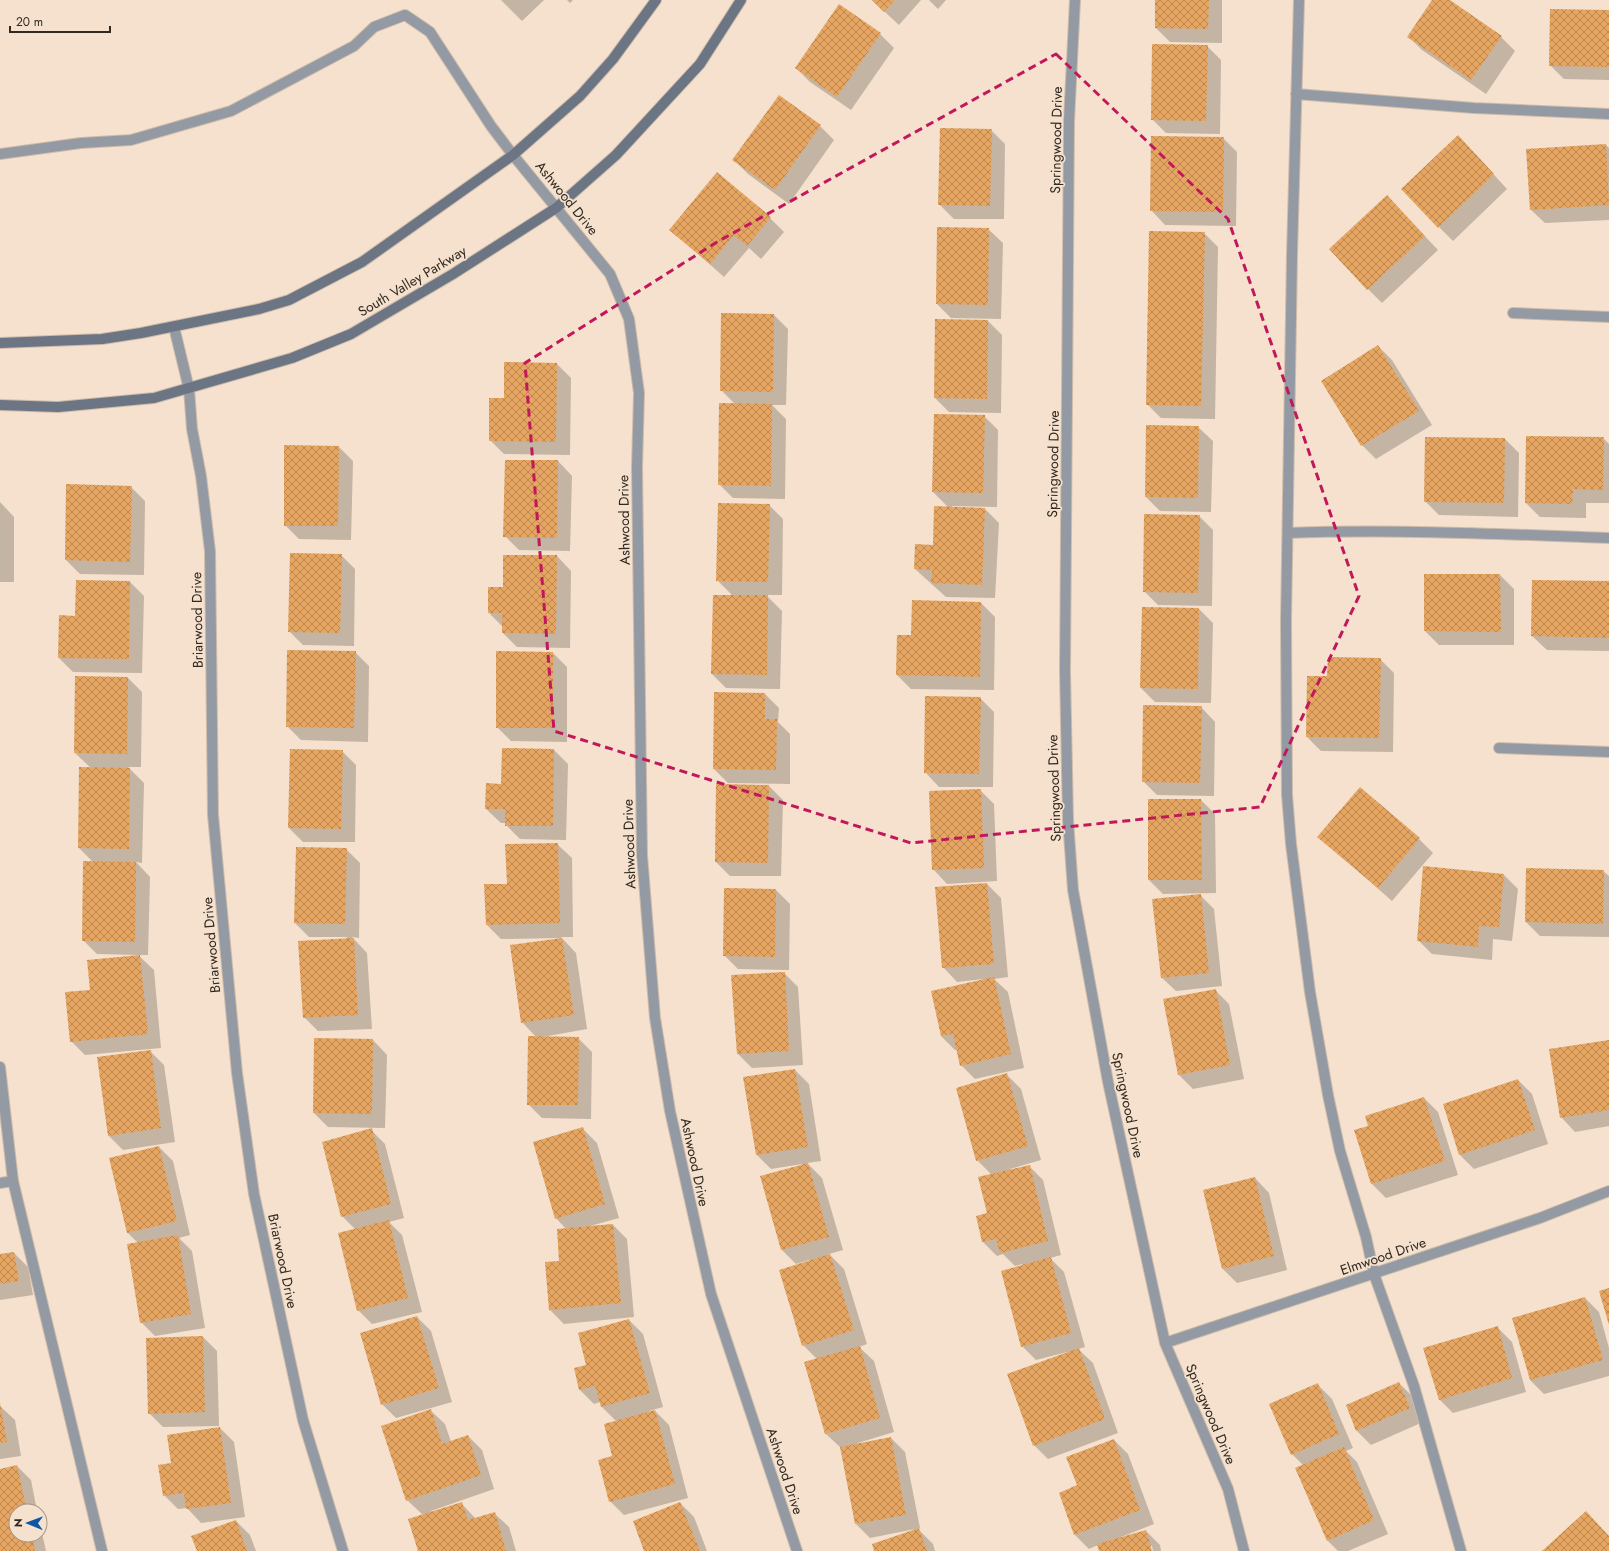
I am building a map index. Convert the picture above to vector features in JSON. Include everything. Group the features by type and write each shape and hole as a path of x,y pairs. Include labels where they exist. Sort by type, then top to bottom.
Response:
{"main road":[{"path":"0,343 102,339 174,327 259,309 289,300 362,262 514,155 580,96 613,58 656,0"},
{"name":"South Valley Parkway","path":"0,405 58,407 154,398 292,358 351,334 453,274 556,208 616,155 700,64 741,0"}],"street":[{"name":"Springwood Drive","path":"1074,0 1069,121 1065,671 1069,836 1073,890 1108,1082 1165,1344 1228,1489 1244,1551"},
{"path":"1299,0 1288,533 1287,795 1291,844 1310,992 1328,1095 1340,1151 1366,1237 1374,1274 1414,1386 1461,1551"},
{"name":"Ashwood Drive","path":"0,154 81,143 131,140 231,111 354,46 374,27 405,15 430,32 494,131 610,274 629,319 639,393 637,468 642,855 656,1018 670,1111 712,1294 797,1551"},
{"path":"1296,94 1474,108 1609,114"},
{"path":"1513,313 1609,317"},
{"name":"Briarwood Drive","path":"174,327 189,389 192,429 201,476 210,551 213,815 237,1073 254,1194 301,1412 343,1551"},
{"path":"1288,533 1416,531 1609,538"},
{"path":"1499,748 1609,752"},
{"path":"0,1067 13,1181 102,1551"},
{"path":"0,1183 13,1181"},
{"name":"Elmwood Drive","path":"1165,1344 1540,1218 1609,1191"}],"highlighted area":[{"path":"1056,54 1228,219 1359,596 1260,807 911,843 554,731 525,363 717,242"}],"building":[{"path":"872,0 895,0 884,12"},
{"path":"1155,0 1209,0 1208,29 1155,28"},
{"path":"1432,0 1450,0 1502,36 1471,80 1407,37"},
{"path":"839,4 881,33 837,97 795,68"},
{"path":"1550,9 1609,10 1609,67 1549,66"},
{"path":"1152,44 1208,45 1206,121 1151,120"},
{"path":"779,95 821,125 775,190 732,160"},
{"path":"940,128 992,129 990,206 938,205"},
{"path":"1458,135 1494,174 1438,228 1401,189"},
{"path":"1151,136 1224,137 1223,212 1150,211"},
{"path":"1606,144 1609,205 1530,210 1526,149"},
{"path":"717,172 771,217 747,246 734,235 710,264 669,230"},
{"path":"1387,195 1425,236 1367,290 1329,249"},
{"path":"937,227 989,228 988,305 936,304"},
{"path":"1149,231 1205,232 1201,406 1146,405"},
{"path":"721,313 774,314 773,392 720,391"},
{"path":"935,319 988,320 987,399 934,398"},
{"path":"1378,345 1419,411 1361,446 1321,381"},
{"path":"504,362 557,363 556,442 489,441 489,398 504,398"},
{"path":"719,403 772,404 771,486 718,485"},
{"path":"934,414 985,415 983,493 932,492"},
{"path":"1146,425 1199,426 1198,498 1145,497"},
{"path":"1526,436 1604,437 1603,490 1573,489 1572,504 1525,503"},
{"path":"1425,437 1505,438 1504,503 1424,502"},
{"path":"284,445 339,446 338,526 284,526"},
{"path":"505,460 558,460 557,538 503,537"},
{"path":"66,484 132,486 130,562 65,560"},
{"path":"718,503 770,504 768,582 716,581"},
{"path":"934,506 985,508 982,585 931,583 932,570 914,569 915,544 933,545"},
{"path":"1144,514 1200,515 1198,593 1143,592"},
{"path":"290,553 342,554 340,633 288,632"},
{"path":"503,555 557,555 556,634 502,633 502,613 488,613 488,587 503,587"},
{"path":"1424,574 1500,574 1501,632 1424,631"},
{"path":"76,580 130,581 129,659 58,658 59,615 75,616"},
{"path":"1532,580 1609,581 1609,638 1531,636"},
{"path":"713,595 768,595 767,675 711,674"},
{"path":"912,600 981,602 980,677 896,675 897,635 911,635"},
{"path":"1142,607 1199,608 1198,689 1140,688"},
{"path":"287,650 356,651 354,728 286,727"},
{"path":"496,651 553,652 553,728 496,728"},
{"path":"1328,657 1381,658 1379,738 1306,737 1307,676 1327,676"},
{"path":"75,676 128,677 127,754 74,753"},
{"path":"714,692 765,693 765,719 777,719 776,770 713,769"},
{"path":"925,696 981,697 979,774 924,773"},
{"path":"1143,705 1202,706 1200,783 1142,782"},
{"path":"502,748 554,749 553,826 505,826 505,809 485,809 486,783 501,784"},
{"path":"290,749 343,750 341,829 288,828"},
{"path":"79,767 130,768 129,849 78,848"},
{"path":"716,784 769,785 768,863 715,862"},
{"path":"1360,787 1420,838 1378,888 1317,837"},
{"path":"981,789 984,868 932,870 929,791"},
{"path":"1148,799 1201,799 1202,880 1148,880"},
{"path":"558,843 560,923 486,925 484,884 507,884 505,844"},
{"path":"296,847 347,848 345,924 294,923"},
{"path":"83,861 136,862 135,942 82,941"},
{"path":"1423,866 1504,874 1499,927 1479,926 1478,947 1417,941"},
{"path":"1526,868 1604,870 1603,924 1525,922"},
{"path":"987,883 994,964 942,968 935,887"},
{"path":"724,888 776,889 775,957 723,956"},
{"path":"1201,894 1209,973 1161,978 1152,899"},
{"path":"354,938 358,1015 303,1018 298,941"},
{"path":"562,938 574,1015 521,1023 510,945"},
{"path":"140,955 148,1034 70,1042 65,992 90,990 87,960"},
{"path":"785,972 789,1051 737,1054 731,975"},
{"path":"994,977 1011,1054 960,1066 953,1034 941,1036 931,991"},
{"path":"1216,989 1230,1065 1178,1075 1163,999"},
{"path":"528,1036 579,1037 578,1105 527,1105"},
{"path":"314,1038 373,1039 372,1114 313,1113"},
{"path":"1609,1040 1609,1110 1560,1118 1549,1049"},
{"path":"151,1050 161,1128 108,1136 97,1057"},
{"path":"795,1069 808,1147 756,1155 743,1077"},
{"path":"1007,1073 1028,1146 976,1161 956,1088"},
{"path":"1518,1079 1535,1130 1459,1155 1443,1104"},
{"path":"1424,1097 1445,1161 1371,1184 1354,1130 1368,1126 1365,1116"},
{"path":"583,1127 605,1204 555,1219 533,1142"},
{"path":"372,1128 391,1204 341,1217 322,1142"},
{"path":"159,1146 177,1221 127,1233 109,1158"},
{"path":"808,1163 829,1237 781,1250 760,1176"},
{"path":"1030,1165 1048,1241 1000,1253 996,1239 982,1242 976,1216 987,1213 978,1177"},
{"path":"1255,1177 1274,1256 1222,1269 1203,1190"},
{"path":"389,1220 408,1298 357,1311 338,1233"},
{"path":"613,1224 621,1303 549,1310 545,1262 559,1261 557,1229"},
{"path":"178,1235 191,1314 140,1323 127,1244"},
{"path":"14,1252 19,1281 0,1284 0,1254"},
{"path":"830,1254 854,1330 802,1346 779,1270"},
{"path":"1051,1257 1071,1333 1021,1347 1001,1271"},
{"path":"1609,1288 1609,1325 1599,1291"},
{"path":"1585,1297 1603,1360 1530,1380 1512,1318"},
{"path":"417,1316 439,1388 381,1405 360,1333"},
{"path":"629,1319 650,1393 601,1407 595,1386 579,1390 574,1368 586,1365 578,1333"},
{"path":"1498,1326 1512,1378 1439,1400 1423,1348"},
{"path":"203,1336 205,1412 148,1414 146,1338"},
{"path":"860,1346 880,1418 825,1434 804,1362"},
{"path":"1079,1348 1105,1419 1033,1446 1007,1374"},
{"path":"1399,1382 1410,1408 1356,1431 1346,1405"},
{"path":"1318,1383 1339,1434 1291,1455 1269,1404"},
{"path":"0,1403 7,1442 0,1443"},
{"path":"431,1409 442,1444 468,1435 481,1475 406,1501 381,1426"},
{"path":"655,1410 675,1484 609,1502 598,1460 612,1456 604,1424"},
{"path":"220,1427 231,1503 186,1509 184,1493 163,1496 158,1465 171,1463 167,1435"},
{"path":"891,1437 906,1515 855,1524 840,1447"},
{"path":"1114,1439 1140,1510 1074,1535 1059,1493 1077,1485 1066,1457"},
{"path":"1344,1447 1374,1520 1327,1541 1295,1468"},
{"path":"17,1465 25,1503 8,1503 8,1543 34,1543 35,1551 0,1551 0,1469"},
{"path":"462,1502 468,1520 495,1512 506,1551 418,1551 408,1519"},
{"path":"680,1502 700,1551 644,1551 633,1521"},
{"path":"1586,1511 1609,1536 1609,1551 1542,1551"},
{"path":"236,1520 247,1551 197,1551 191,1536"},
{"path":"919,1528 927,1551 874,1551 872,1544"},
{"path":"1146,1530 1152,1551 1099,1551 1097,1544"}]}
